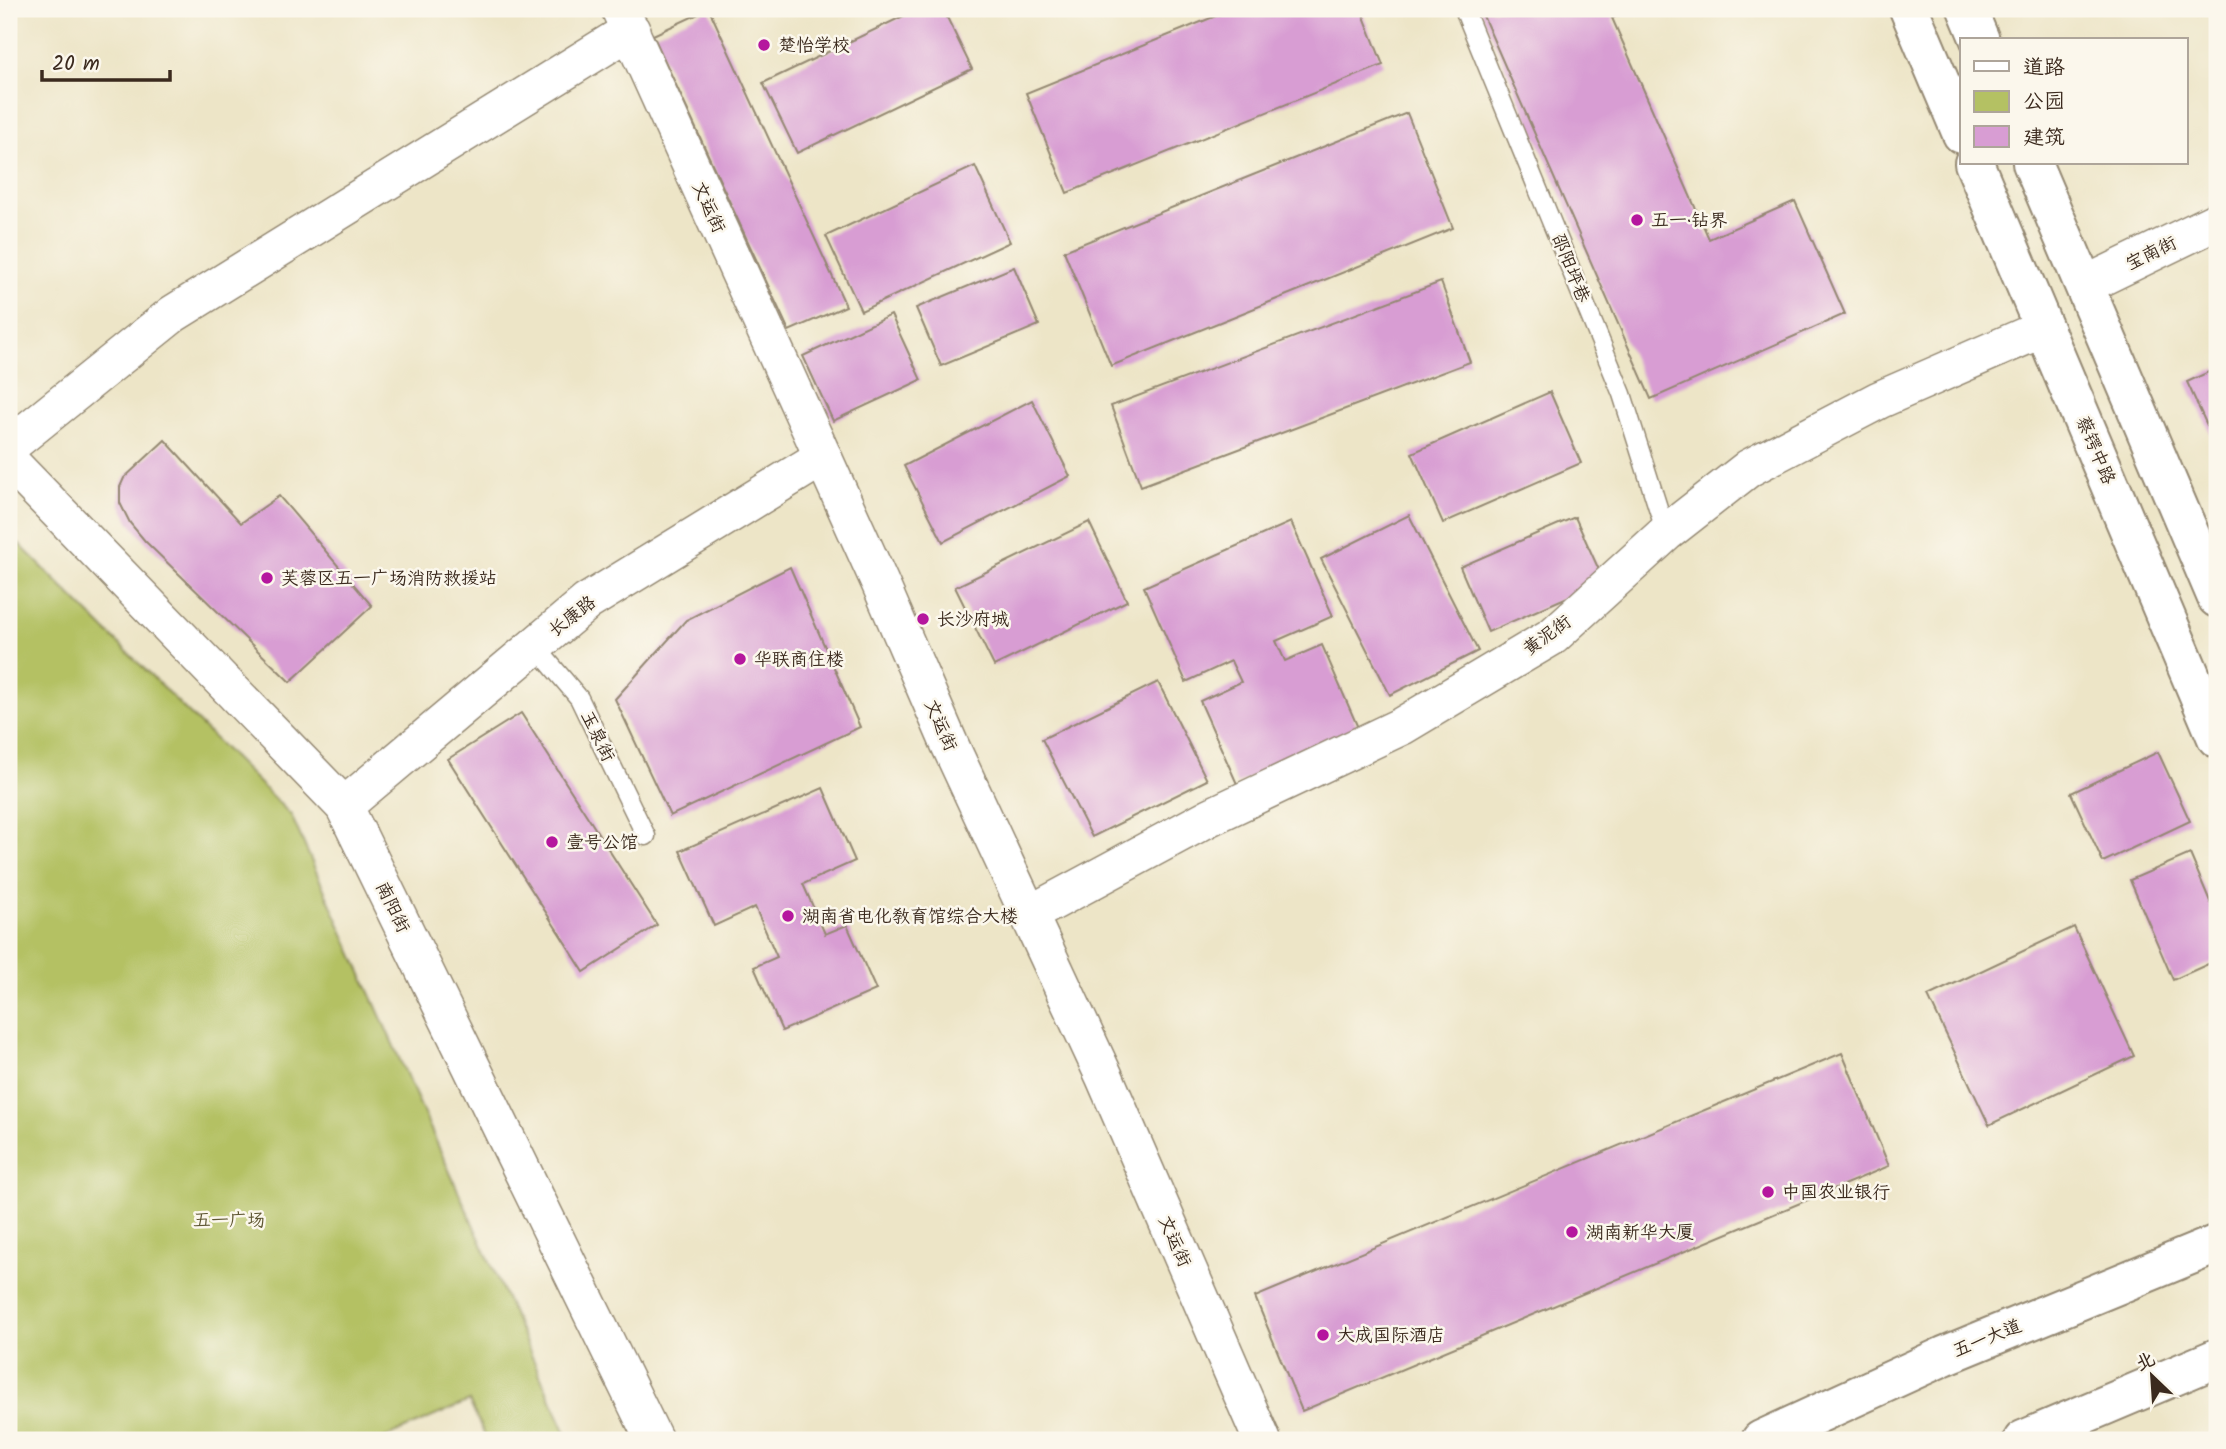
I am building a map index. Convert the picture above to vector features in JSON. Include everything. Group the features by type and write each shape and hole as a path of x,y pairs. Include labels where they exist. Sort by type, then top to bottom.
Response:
{"main road":[{"path":"1909,9 1960,129"},
{"path":"1967,9 1979,38"},
{"name":"蔡锷中路","path":"1974,164 2217,738"},
{"path":"2032,164 2217,598"},
{"name":"五一大道","path":"1761,1440 1944,1356 2217,1244"},
{"path":"2022,1440 2217,1358"}],"street":[{"path":"9,446 173,314 625,20"},
{"name":"文运街","path":"625,20 823,457 948,743 1030,914 1262,1440"},
{"name":"宝南街","path":"2085,285 2217,221"},
{"name":"黄泥街","path":"1030,914 1210,817 1402,726 1553,636 1666,533 1749,468 1879,400 2044,328"},
{"name":"长康路","path":"344,806 587,602 823,457"},
{"name":"南阳街","path":"9,461 344,806 654,1440"}],"lane":[{"name":"邵阳坪巷","path":"1464,9 1622,394 1666,533"},
{"name":"玉泉街","path":"534,646 579,698 646,836"}],"green space":[{"name":"五一广场","path":"9,534 291,815 569,1440 487,1440 469,1401 380,1440 9,1440"}],"building":[{"path":"709,9 846,306 789,331 653,35"},
{"path":"918,9 943,9 972,69 797,153 763,83"},
{"path":"1233,9 1361,9 1383,65 1067,193 1026,93"},
{"name":"五一·钻界","path":"1480,9 1633,9 1612,18 1709,239 1795,201 1845,314 1651,399"},
{"path":"1407,113 1453,228 1111,366 1064,251"},
{"path":"975,166 1010,242 861,311 826,236"},
{"path":"1014,267 1039,325 941,366 916,308"},
{"path":"1441,282 1470,362 1141,486 1111,406"},
{"path":"891,315 921,380 833,421 803,356"},
{"path":"2217,368 2217,447 2187,382"},
{"path":"1550,392 1581,463 1443,523 1412,453"},
{"path":"1032,400 1070,476 943,542 904,466"},
{"name":"芙蓉区五一广场消防救援站","path":"165,440 241,523 279,496 372,606 290,682 145,541 130,523 120,503 120,487 124,478"},
{"path":"1409,515 1478,651 1390,695 1321,559"},
{"path":"1575,517 1604,581 1488,632 1460,567"},
{"path":"1089,522 1127,601 994,666 955,587"},
{"path":"1291,522 1333,616 1276,641 1285,661 1322,645 1359,730 1237,784 1200,701 1241,682 1231,661 1186,682 1144,587"},
{"name":"华联商住楼","path":"790,567 860,727 670,816 615,699 686,620"},
{"path":"1158,682 1207,780 1092,837 1042,739"},
{"name":"壹号公馆","path":"521,713 657,925 584,972 448,759"},
{"path":"2158,752 2190,821 2103,862 2071,793"},
{"name":"湖南省电化教育馆综合大楼","path":"823,788 855,861 803,884 825,934 847,925 876,990 782,1031 754,967 777,957 755,907 714,926 680,851"},
{"path":"2190,854 2217,918 2217,960 2173,980 2130,880"},
{"path":"2074,927 2134,1056 1989,1125 1928,996"},
{"name":"湖南新华大厦","path":"1842,1053 1889,1166 1302,1411 1255,1297"}],"place":[{"name":"楚怡学校","path":"764,45"},
{"name":"五一·钻界","path":"1637,220"},
{"name":"芙蓉区五一广场消防救援站","path":"267,578"},
{"name":"长沙府城","path":"923,619"},
{"name":"华联商住楼","path":"740,659"},
{"name":"壹号公馆","path":"552,842"},
{"name":"湖南省电化教育馆综合大楼","path":"788,916"},
{"name":"中国农业银行","path":"1768,1192"},
{"name":"湖南新华大厦","path":"1572,1232"},
{"name":"大成国际酒店","path":"1323,1335"}]}
